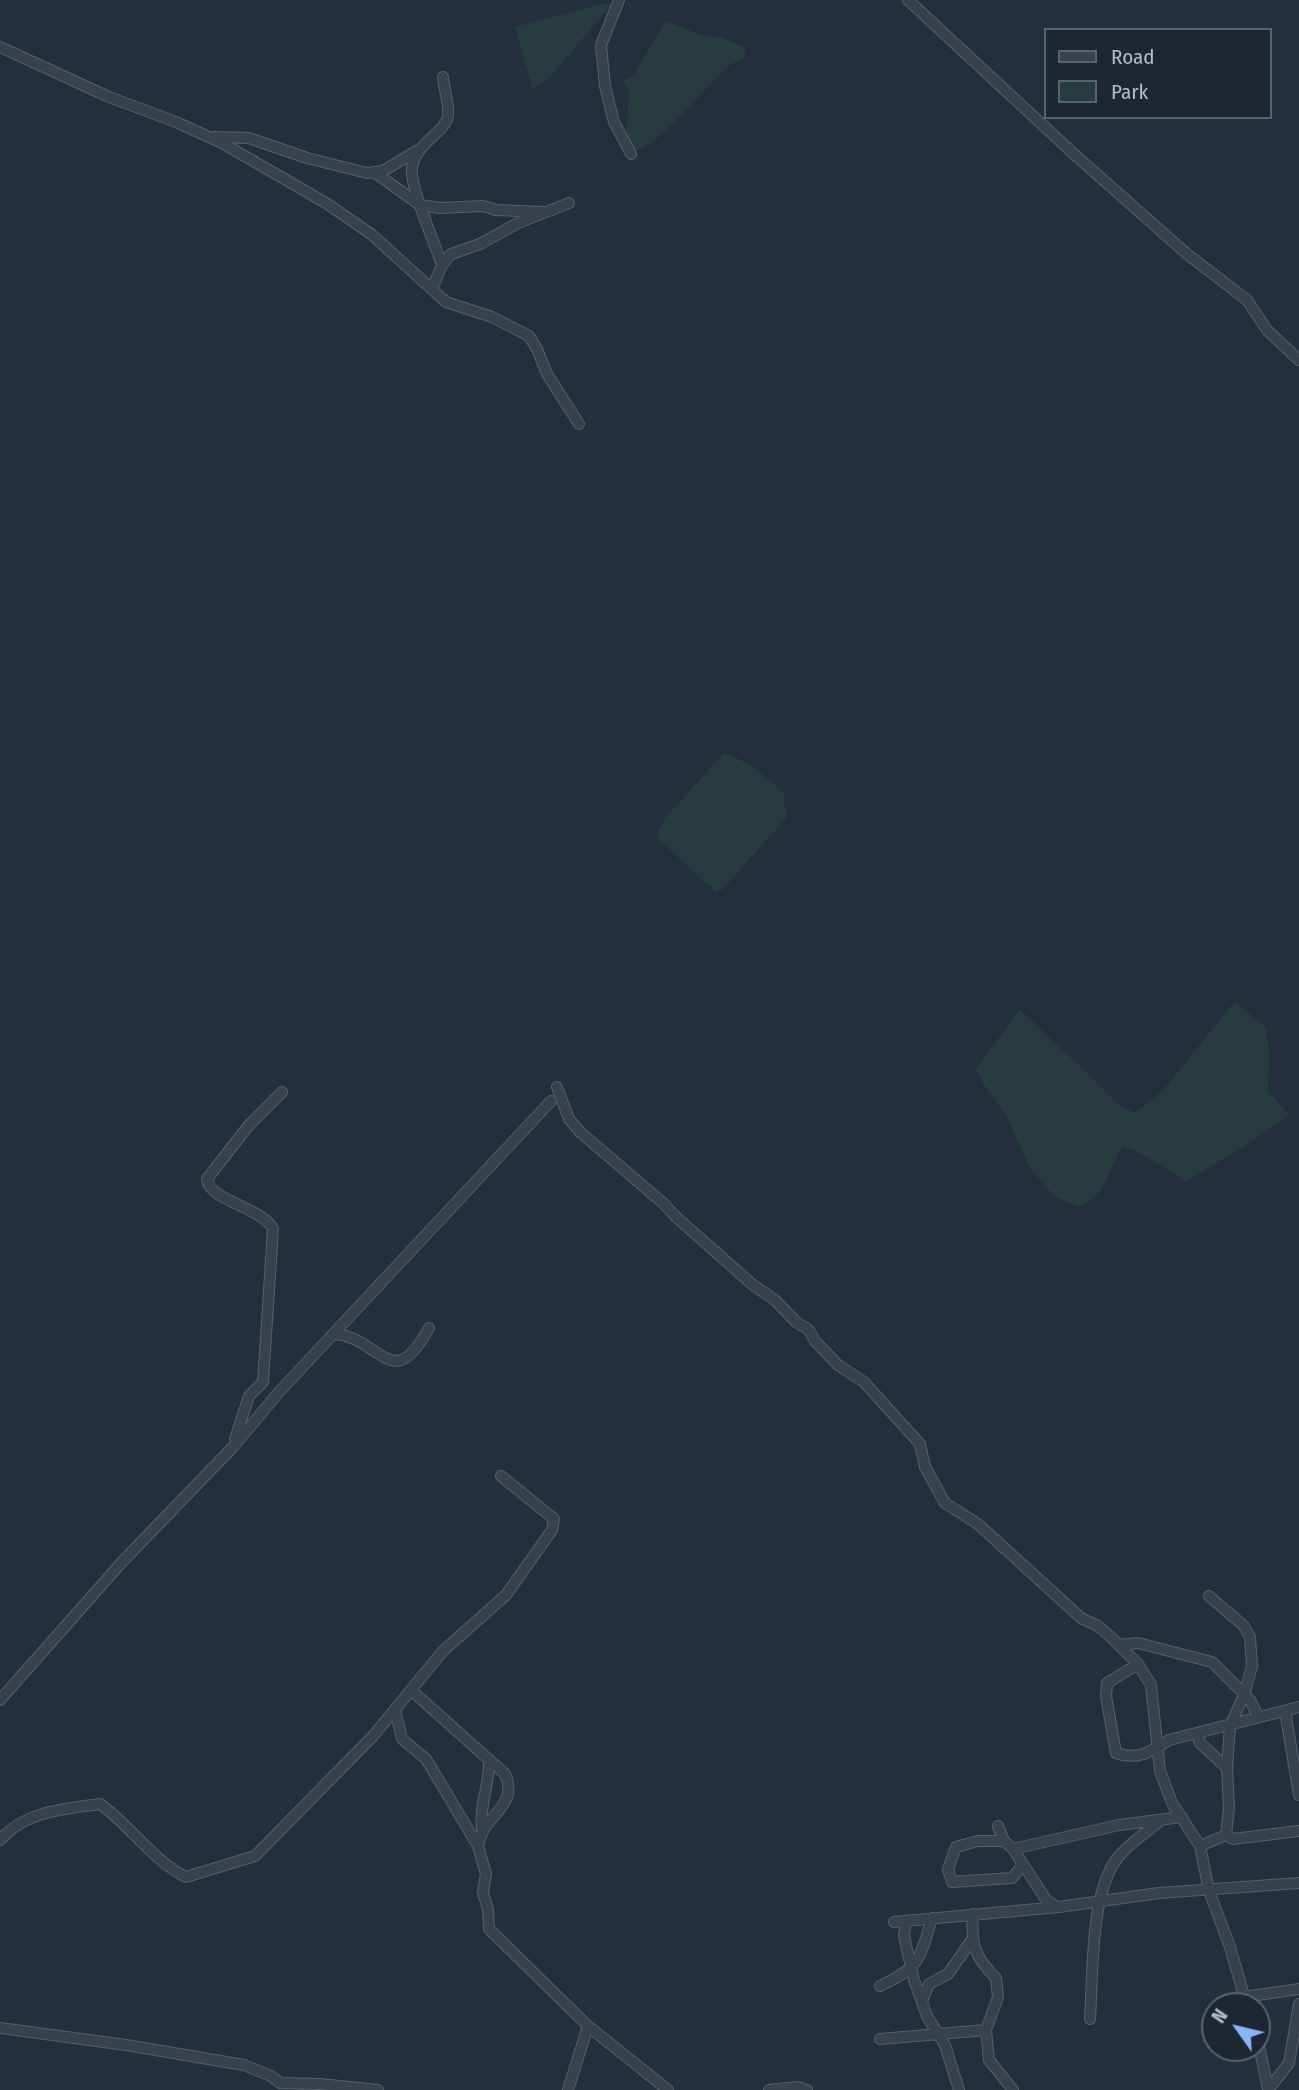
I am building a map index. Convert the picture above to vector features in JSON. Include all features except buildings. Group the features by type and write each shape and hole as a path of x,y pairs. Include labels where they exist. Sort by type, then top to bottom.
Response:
{"street":[{"path":"619,0 601,45 605,86 614,122 631,154"},
{"path":"908,0 1074,155 1187,254 1247,300 1268,330 1299,360"},
{"path":"0,47 109,97 207,136 327,203 371,234 446,302 492,317 529,336 547,374 579,424"},
{"path":"207,136 249,138 307,158 367,173 383,171 418,150 445,124 448,114 443,77"},
{"path":"418,150 412,169 420,205 442,265"},
{"path":"374,172 420,205 440,208 483,205 496,210 545,212"},
{"path":"432,289 442,265 451,254 480,244 518,223 569,203"},
{"path":"557,1087 569,1119 580,1132 753,1285 809,1330 815,1341 838,1365 864,1382 882,1400 920,1444 925,1467 944,1503 978,1524 1081,1618 1098,1626 1138,1664 1151,1685 1160,1771 1172,1803 1199,1846 1209,1891 1243,1992"},
{"path":"233,1447 248,1399 263,1382 273,1229 264,1219 211,1189 207,1179 249,1125 282,1092"},
{"path":"0,1700 122,1562 233,1447 279,1392 551,1101"},
{"path":"335,1334 345,1335 390,1361 398,1361 412,1355 429,1328"},
{"path":"0,1840 9,1829 36,1815 100,1804 117,1816 173,1871 186,1877 255,1856 337,1775 443,1651 506,1595 552,1531 554,1519 501,1476"},
{"path":"1209,1596 1244,1626 1250,1637 1252,1667 1244,1695 1230,1726 1226,1835"},
{"path":"1119,1645 1138,1643 1212,1662 1250,1700 1258,1716"},
{"path":"1138,1664 1107,1684 1106,1696 1116,1753 1124,1756 1146,1754 1158,1750 1169,1740 1299,1707"},
{"path":"0,1711 11,1688"},
{"path":"411,1690 505,1773 510,1786 508,1798 482,1829"},
{"path":"395,1709 402,1740 426,1759 478,1846 486,1874 483,1892 489,1929 589,2026 668,2090"},
{"path":"1285,1711 1299,1795"},
{"path":"1197,1734 1200,1743 1227,1768"},
{"path":"478,1846 482,1829 480,1813 490,1774 488,1759"},
{"path":"1013,1849 1119,1825 1182,1817"},
{"path":"1090,2018 1099,1901 1107,1875 1120,1856 1160,1821"},
{"path":"998,1826 1004,1842 1013,1849 1047,1901 1059,1908"},
{"path":"1226,1835 1233,1839 1299,1831"},
{"path":"1199,1846 1226,1835"},
{"path":"1004,1842 978,1841 956,1847 948,1869 952,1882 1012,1878 1023,1865"},
{"path":"959,2090 945,2045 937,2035 910,1969 904,1936 894,1922 1059,1908 1159,1893 1299,1883"},
{"path":"972,1914 971,1941 987,1969 996,1978 998,1997 986,2030 989,2060 1013,2090"},
{"path":"880,1986 904,1975 920,1957 932,1918"},
{"path":"922,2001 929,1984 948,1974 971,1941"},
{"path":"1271,1995 1299,1989"},
{"path":"1268,2090 1289,2063 1299,2004"},
{"path":"568,2090 589,2026"},
{"path":"0,2028 244,2065 271,2076 280,2083 378,2090"},
{"path":"880,2039 986,2030"},
{"path":"1262,2062 1268,2090"},
{"path":"769,2090 798,2087 807,2090"}],"green space":[{"path":"602,4 612,4 551,76 533,90 515,27"},
{"path":"666,21 704,36 723,38 745,48 744,58 725,69 655,140 633,151 626,140 629,92 624,80 633,75"},
{"path":"724,753 748,764 774,785 785,796 783,804 787,811 786,818 723,889 716,892 658,839 658,831 665,818"},
{"path":"1235,1001 1266,1028 1269,1051 1268,1092 1289,1114 1247,1145 1186,1181 1142,1154 1123,1146 1101,1189 1087,1203 1078,1207 1054,1196 1030,1168 1007,1117 976,1069 1020,1009 1120,1105 1135,1113 1165,1088"}]}
